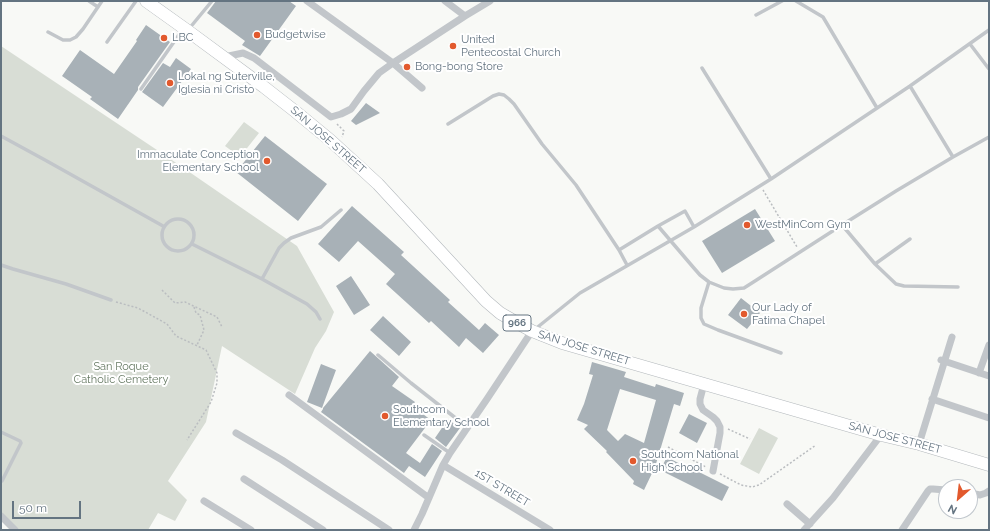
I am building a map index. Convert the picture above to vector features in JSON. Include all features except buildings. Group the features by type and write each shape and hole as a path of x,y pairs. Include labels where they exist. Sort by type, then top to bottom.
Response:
{"main road":[{"name":"SAN JOSE STREET","path":"146,1 224,57 330,140 378,184 486,302 500,313 532,331 562,343 989,465"}],"street":[{"path":"307,1 393,63 422,88"},
{"path":"445,1 465,16"},
{"path":"224,57 243,53 254,58 331,116 341,114 351,109 364,90 379,73 490,1"},
{"path":"415,530 450,453 532,331"},
{"path":"919,444 942,361 952,337"},
{"path":"979,373 989,345"},
{"path":"942,361 989,376"},
{"path":"704,384 700,404 703,410 714,417 720,427 713,471"},
{"path":"289,395 429,498"},
{"path":"932,399 989,418"},
{"path":"236,433 282,460 389,530"},
{"path":"804,530 833,498 881,435"},
{"name":"1ST STREET","path":"444,465 550,530"},
{"path":"244,479 323,530"},
{"path":"902,530 928,491 930,489 938,490"},
{"path":"978,495 989,491"},
{"path":"204,501 251,530"},
{"path":"787,504 810,524"},
{"path":"1,516 15,530"}],"lane":[{"path":"90,1 98,7"},
{"path":"48,32 64,40 70,40 83,29 102,1"},
{"path":"107,42 136,1"},
{"path":"142,89 186,29 212,1"},
{"path":"756,15 782,1"},
{"path":"796,1 823,17 878,108"},
{"path":"532,331 580,293 694,227 771,179 878,108 989,30"},
{"path":"970,44 989,69"},
{"path":"702,68 771,179"},
{"path":"910,86 954,157"},
{"path":"448,124 494,96 499,94 509,99 545,149 576,185 619,250 627,265"},
{"path":"1,136 163,226"},
{"path":"658,226 692,267 709,282 724,288 744,288 842,225 989,137"},
{"path":"262,279 279,248 284,243 291,238 321,227 341,210"},
{"path":"619,250 685,211 694,227"},
{"path":"175,218 183,219 189,223 193,229 194,237 192,244 186,249 180,251 172,250 166,247 162,241 161,233 163,226 168,221 175,218"},
{"path":"842,225 875,264 896,284 904,286 958,287"},
{"path":"875,264 910,239"},
{"path":"192,244 262,279 306,304 316,312 320,319"},
{"path":"1,265 66,284 111,300"},
{"path":"709,282 701,308 701,318 704,324 781,353"},
{"path":"378,355 467,427"},
{"path":"1,432 20,441 21,443 2,481"},
{"path":"424,435 450,453"}],"path":[{"path":"760,186 800,253"},
{"path":"162,290 175,304 186,302 217,317 222,327"},
{"path":"111,300 138,308 167,324 176,336 206,350 217,373 217,383 211,402 187,440"},
{"path":"194,307 196,313 200,315 204,330 197,345"},
{"path":"720,427 736,432 750,439"},
{"path":"668,447 741,485 752,488 759,485 816,445"}],"green space":[{"name":"San Roque Catholic Cemetery","path":"1,46 169,158 297,246 334,312 326,331 315,348 295,394 222,346 206,422 168,481 187,500 175,521 158,513 148,530 18,530 1,513"},
{"path":"244,122 259,133 240,157 225,146"},
{"path":"759,428 778,438 759,474 740,464"}],"place":[{"name":"Budgetwise","path":"257,35"},
{"name":"LBC","path":"164,38"},
{"name":"United Pentecostal Church","path":"453,46"},
{"name":"Bong-bong Store","path":"407,67"},
{"name":"Lokal ng Suterville, Iglesia ni Cristo","path":"170,83"},
{"name":"Immaculate Conception Elementary School","path":"267,161"},
{"name":"WestMinCom Gym","path":"747,225"},
{"name":"Our Lady of Fatima Chapel","path":"744,314"},
{"name":"Southcom Elementary School","path":"385,416"},
{"name":"Southcom National High School","path":"633,461"}]}
